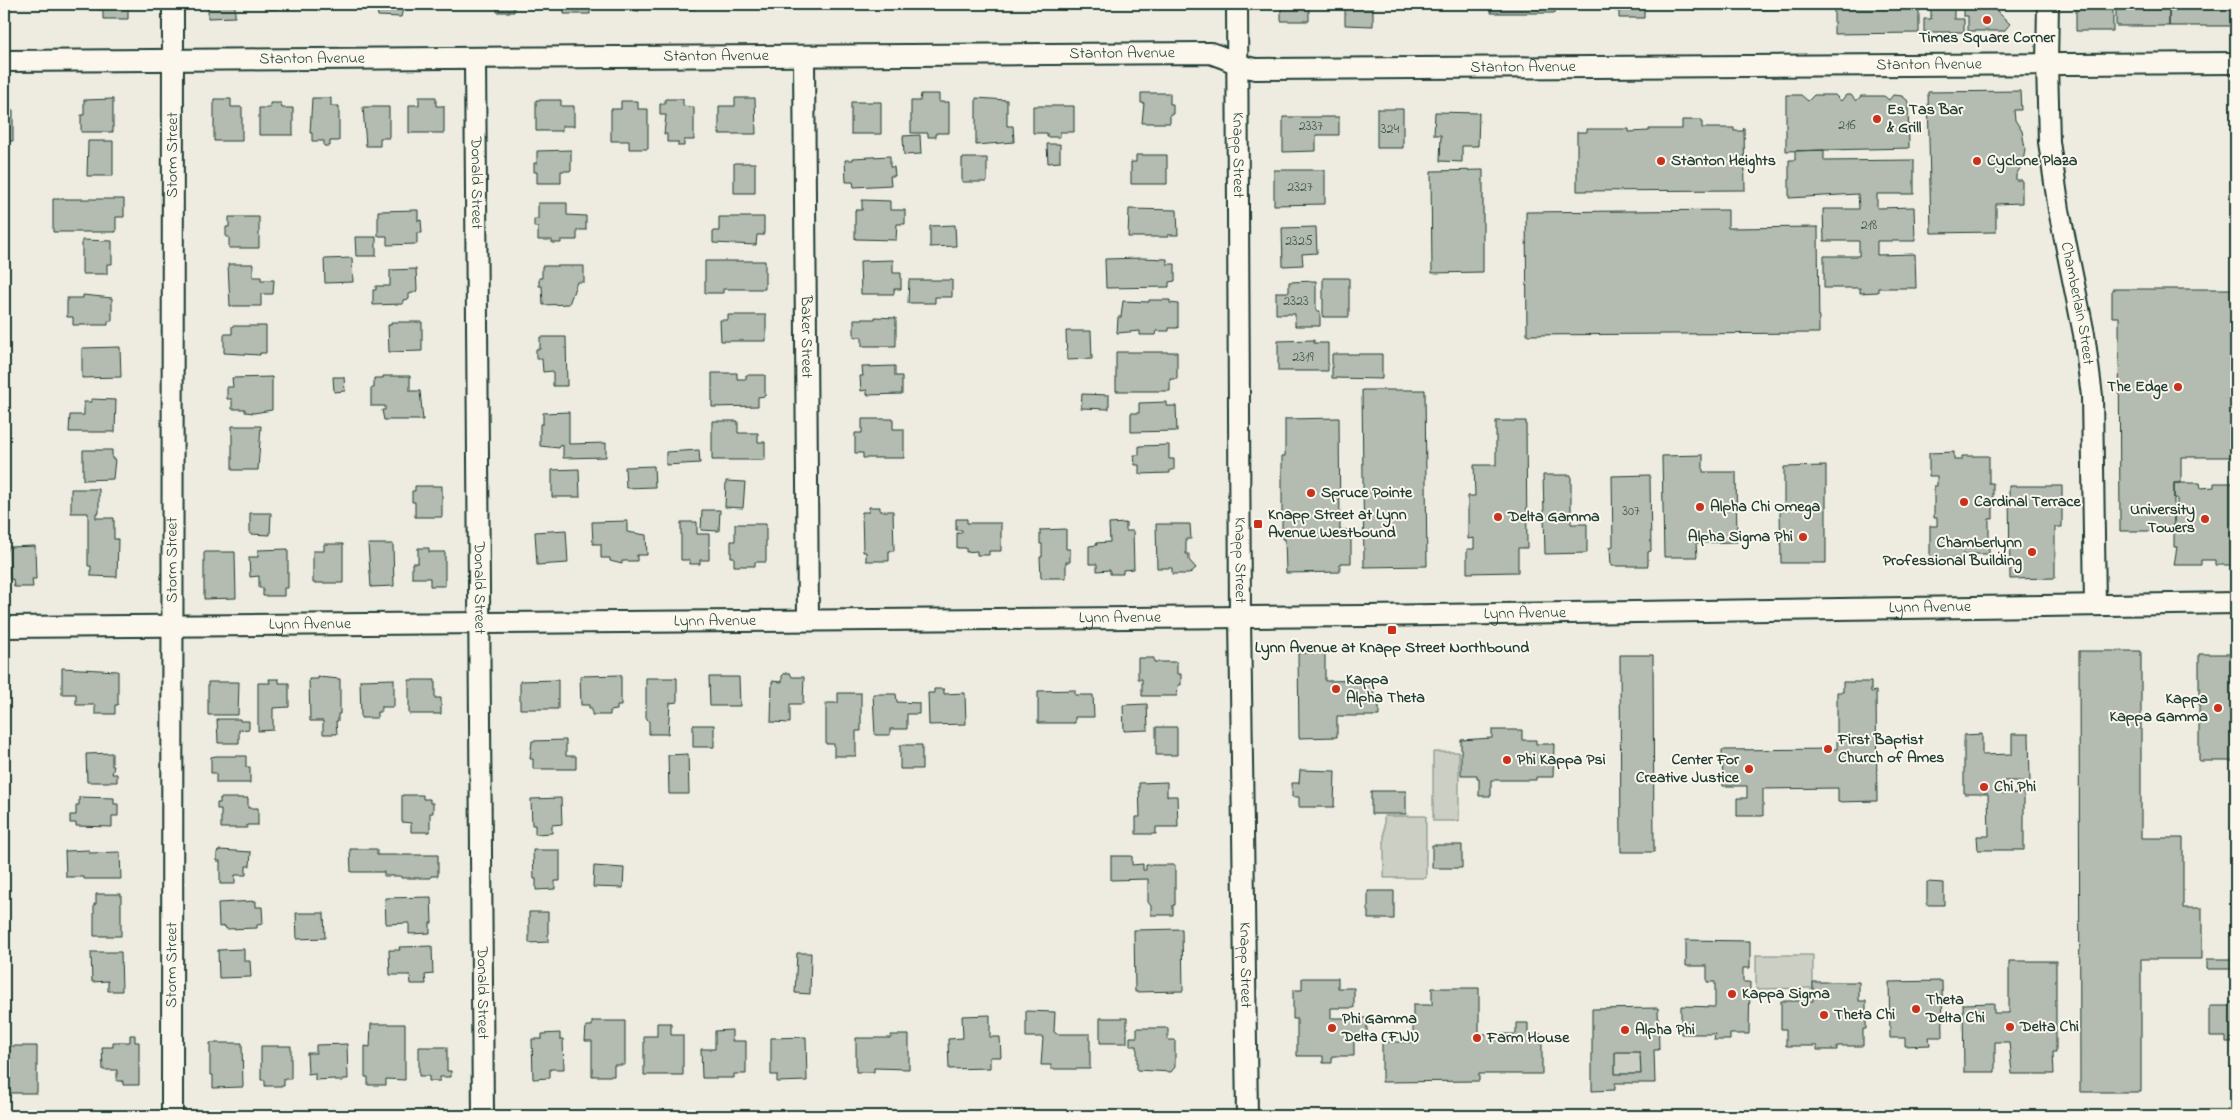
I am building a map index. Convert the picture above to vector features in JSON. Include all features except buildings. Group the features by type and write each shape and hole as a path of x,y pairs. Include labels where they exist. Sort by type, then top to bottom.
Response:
{"street":[{"name":"Storm Street","path":"172,1116 173,4"},
{"name":"Knapp Street","path":"1237,4 1240,617 1247,1116"},
{"name":"Chamberlain Street","path":"2048,4 2047,109 2053,175 2084,334 2092,396 2095,605"},
{"name":"Stanton Avenue","path":"4,61 172,62 1210,53 1238,65 1256,69 2236,63"},
{"name":"Baker Street","path":"804,56 808,620"},
{"name":"Donald Street","path":"475,59 483,1116"},
{"name":"Lynn Avenue","path":"4,627 1240,617 2236,603"}],"shaded area":[{"path":"1433,752 1459,752 1459,821 1433,821"},
{"path":"1384,816 1426,816 1426,878 1384,878"},
{"path":"1756,955 1813,955 1813,988 1756,989"},
{"path":"1615,1052 1640,1052 1641,1074 1615,1074"}],"place":[{"name":"Times Square Corner","path":"1987,20"},
{"name":"Es Tas Bar & Grill","path":"1877,119"},
{"name":"Stanton Heights","path":"1661,161"},
{"name":"Cyclone Plaza","path":"1977,161"},
{"name":"The Edge","path":"2178,387"},
{"name":"Spruce Pointe","path":"1311,493"},
{"name":"Cardinal Terrace","path":"1964,502"},
{"name":"Alpha Chi Omega","path":"1700,507"},
{"name":"Delta Gamma","path":"1498,517"},
{"name":"University Towers","path":"2205,519"},
{"name":"Knapp Street at Lynn Avenue Westbound","path":"1258,524"},
{"name":"Alpha Sigma Phi","path":"1803,537"},
{"name":"Chamberlynn Professional Building","path":"2032,552"},
{"name":"Lynn Avenue at Knapp Street Northbound","path":"1392,630"},
{"name":"Kappa Alpha Theta","path":"1336,689"},
{"name":"Kappa Kappa Gamma","path":"2218,708"},
{"name":"First Baptist Church of Ames","path":"1828,749"},
{"name":"Phi Kappa Psi","path":"1507,760"},
{"name":"Center For Creative Justice","path":"1749,769"},
{"name":"Chi Phi","path":"1984,787"},
{"name":"Kappa Sigma","path":"1732,994"},
{"name":"Theta Delta Chi","path":"1916,1009"},
{"name":"Theta Chi","path":"1824,1015"},
{"name":"Delta Chi","path":"2010,1027"},
{"name":"Phi Gamma Delta (FIJI)","path":"1332,1028"},
{"name":"Alpha Phi","path":"1625,1030"},
{"name":"Farm House","path":"1477,1038"}]}
